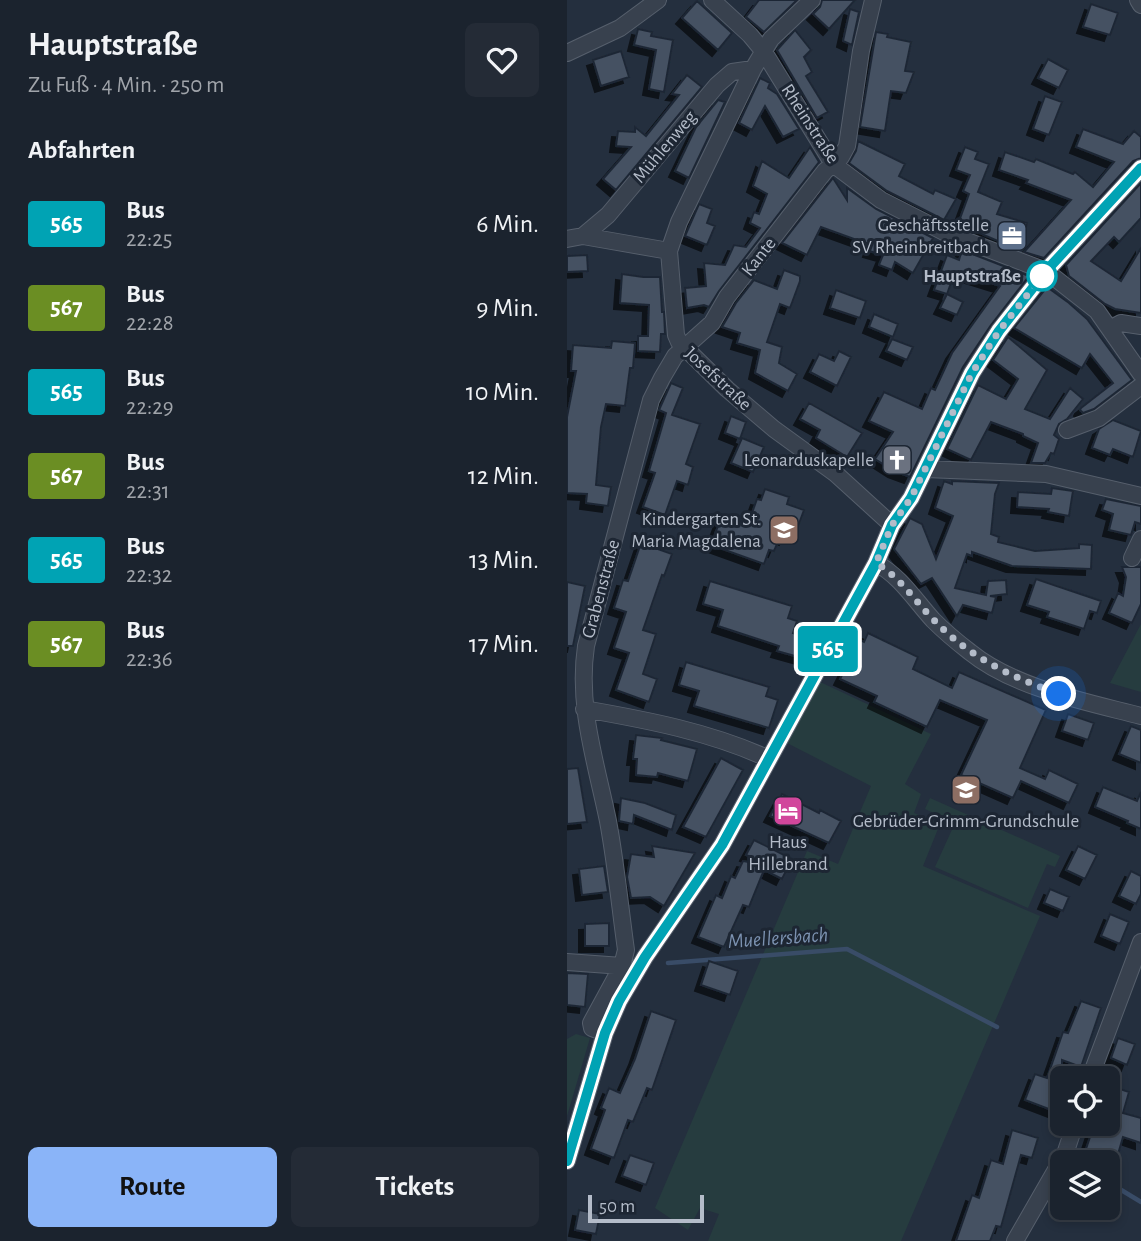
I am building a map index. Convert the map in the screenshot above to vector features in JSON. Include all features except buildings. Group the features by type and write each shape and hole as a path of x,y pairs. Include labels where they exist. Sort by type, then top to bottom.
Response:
{"street":[{"path":"567,53 620,29 658,0"},
{"name":"Rheinstraße","path":"712,0 750,35 764,52 833,164 881,200 946,233 1046,271 1083,299 1110,328 1141,374"},
{"name":"Josefstraße","path":"812,0 771,39 753,69 679,222 669,251 675,335 684,348 727,389 836,474 892,525"},
{"name":"Kante","path":"684,348 712,323 727,297 825,171 841,158 847,146 860,51 873,0"},
{"path":"1138,0 1141,5"},
{"name":"Mühlenweg","path":"575,237 608,215 717,85 732,72 753,69"},
{"path":"567,1161 605,1033 619,1001 645,957 722,845 767,758 876,563 892,525 911,498 972,373 999,331 1046,271 1141,168"},
{"name":"Mühlenweg","path":"575,237 669,251"},
{"path":"1110,328 1121,323 1141,326"},
{"name":"Grabenstraße","path":"605,1033 593,1028 591,1023 622,966 626,950 614,850 590,748 582,674 586,646 651,400 661,378 675,356 684,348"},
{"path":"1067,430 1099,418 1141,386"},
{"path":"927,466 1047,474 1141,496"},
{"path":"1132,558 1141,540"},
{"path":"876,563 899,578 934,621 989,665 1050,691 1141,716"},
{"path":"584,709 656,721 747,749 767,758"},
{"path":"1094,1066 1141,942"},
{"path":"567,962 622,966"},
{"path":"1015,1241 1065,1154 1071,1136"}],"green space":[{"path":"1141,624 1141,692 1110,683"},
{"path":"818,681 931,734 905,784 921,794 914,813 940,824 923,866 1040,916 901,1241 708,1241 719,1214 700,1208 688,1230 655,1208 807,851 838,864 871,786 787,743"},
{"path":"930,798 1060,856 1055,867 1047,864 1028,908 935,867 955,823 925,809"},
{"path":"576,1034 590,1038 567,1116 567,1039"}],"waterway":[{"name":"Muellersbach","path":"668,963 847,949 997,1027"},
{"name":"Muellersbach","path":"1120,1189 1141,1202"}],"bus line":[{"name":"565","path":"567,1161 605,1033 619,1001 645,957 722,845 767,758 876,563 892,525 911,498 972,373 999,331 1046,271 1141,168"}],"place":[{"name":"Geschäftsstelle SV Rheinbreitbach","path":"1012,236"},
{"name":"Hauptstraße","path":"1042,276"},
{"name":"Leonarduskapelle","path":"897,460"},
{"name":"Kindergarten St. Maria Magdalena","path":"784,530"},
{"name":"Gebrüder-Grimm-Grundschule","path":"966,790"},
{"name":"Haus Hillebrand","path":"788,811"}],"route":[{"path":"1042,276 1046,271 999,331 972,373 911,498 892,525 876,563 899,578 934,621 974,655 1016,678 1059,694"}]}
